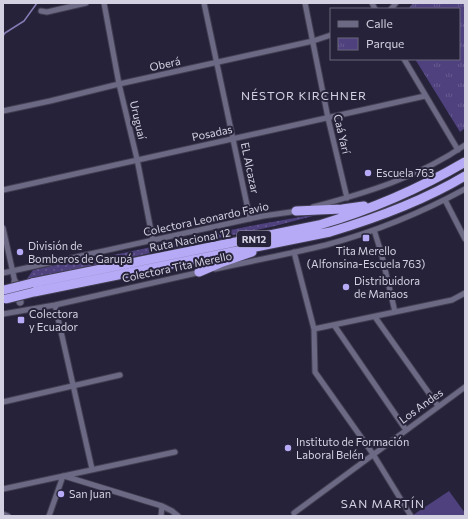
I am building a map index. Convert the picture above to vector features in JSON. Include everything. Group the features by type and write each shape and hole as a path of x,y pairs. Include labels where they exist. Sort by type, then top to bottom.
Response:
{"highway":[{"name":"Ruta Nacional 12","path":"4,295 319,225 349,216 381,203 437,178 465,162"},
{"name":"Ruta Nacional 12","path":"33,288 330,232 415,202 465,176"},
{"path":"296,211 342,209 381,203"},
{"path":"199,272 220,263 292,239"}],"street":[{"path":"41,11 47,12 86,3"},
{"name":"Uruguaí","path":"104,3 119,84 137,159 154,241"},
{"name":"EL Alcazar","path":"204,3 234,138 250,219"},
{"name":"Caá Yarí","path":"305,3 328,118 347,198"},
{"name":"Oberá","path":"3,111 313,41 330,35"},
{"path":"405,60 458,150"},
{"name":"Posadas","path":"3,190 426,96"},
{"path":"347,198 392,184 432,165 465,145"},
{"name":"Colectora Tita Merello","path":"3,314 55,305 326,245 403,219 465,189"},
{"name":"Colectora Leonardo Favio","path":"3,273 250,219 296,211 347,198"},
{"path":"445,200 465,239"},
{"path":"3,228 22,311"},
{"path":"374,230 381,252 395,312"},
{"path":"294,252 314,329 315,372 372,454 410,514 403,516"},
{"path":"314,329 452,300 465,293"},
{"path":"55,305 92,469"},
{"path":"375,317 438,406"},
{"path":"334,325 406,430"},
{"path":"3,402 120,375"},
{"name":"Los Andes","path":"294,513 465,386"},
{"path":"3,489 174,452"},
{"path":"63,476 162,506 178,516"},
{"path":"49,516 63,476"},
{"path":"161,516 162,506"},
{"path":"3,514 8,516"}],"green space":[{"path":"413,3 465,3 465,128 460,132 416,60 460,60 460,8 409,8"},
{"path":"328,212 275,226 26,280 33,270 74,261 84,261 245,227"},
{"path":"449,491 465,513 465,516 413,515"}],"waterway":[{"path":"3,36 5,33 24,21 37,3"}],"place":[{"name":"Escuela 763","path":"368,173"},
{"name":"Tita Merello (Alfonsina-Escuela 763)","path":"366,238"},
{"name":"División de Bomberos de Garupá","path":"20,252"},
{"name":"Distribuidora de Manaos","path":"346,287"},
{"name":"Colectora y Ecuador","path":"21,320"},
{"name":"Instituto de Formación Laboral Belén","path":"288,448"},
{"name":"San Juan","path":"61,494"}],"district":[{"name":"NÉSTOR KIRCHNER","path":"304,96"},
{"name":"SAN MARTÍN","path":"383,504"}]}
